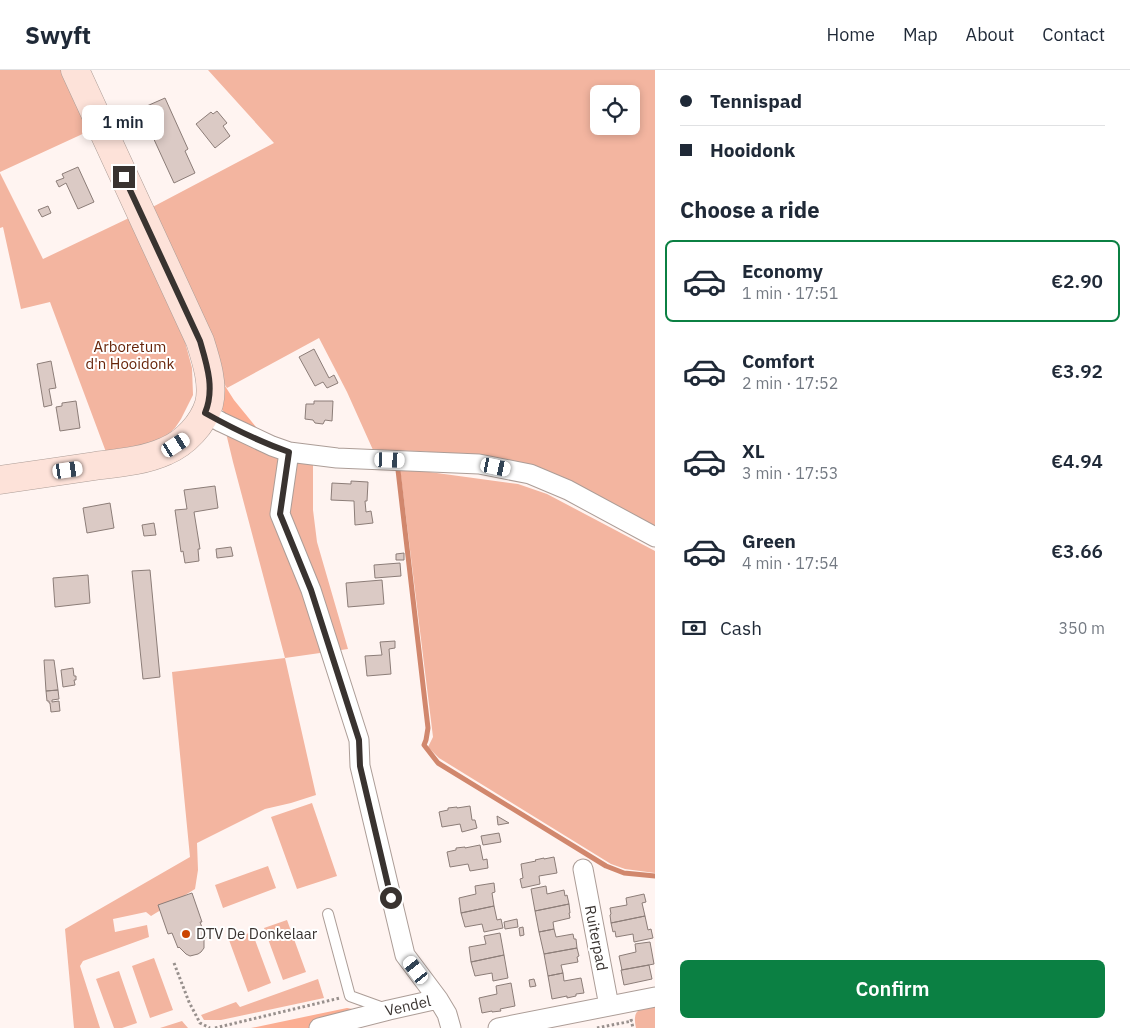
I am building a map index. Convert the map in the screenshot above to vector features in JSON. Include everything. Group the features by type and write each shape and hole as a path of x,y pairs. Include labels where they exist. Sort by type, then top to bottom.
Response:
{"street":[{"path":"0,480 143,459 167,451 186,439 201,421 209,403 210,383 207,363 200,341 75,70"},
{"path":"205,413 272,446 289,452 337,458 479,464 530,474 568,490 655,538"},
{"path":"289,452 280,514 311,590 359,740 360,766 405,955 447,1014 451,1028"},
{"name":"Ruiterpad","path":"583,869 609,1006"},
{"path":"498,1028 655,997"},
{"name":"Vendel","path":"319,1028 438,1000"}],"lane":[{"path":"328,914 350,996 390,1010"}],"path":[{"path":"174,963 200,1024 210,1028"},
{"path":"215,1028 350,996"},
{"path":"597,1028 632,1021"}],"green space":[{"path":"0,70 62,70 89,131 0,172"},
{"path":"208,70 655,70 655,530 491,457 418,451 373,450 347,392 319,338 227,388 218,375 145,211 274,143"},
{"name":"Arboretum d'n Hooidonk","path":"0,173 43,259 129,218 184,338 192,368 193,395 175,428 163,439 106,452 50,302 21,309 3,227 0,228"},
{"path":"226,433 313,463 313,510 317,542 348,649 285,658"},
{"path":"400,468 518,484 547,494 655,551 655,873 625,869 611,864 439,758 428,747 433,737"},
{"path":"285,658 316,795 265,809 197,843 198,870 195,889 151,916 146,912 113,919 115,932 147,925 149,937 83,961 80,966 100,1028 74,1028 65,929 190,857 172,672"},
{"path":"312,803 337,876 297,889 271,817"},
{"path":"268,866 276,888 223,908 215,885"},
{"path":"287,920 306,972 283,980 264,928"},
{"path":"252,932 271,983 248,992 229,940"},
{"path":"154,958 173,1010 150,1018 132,966"},
{"path":"119,971 137,1023 122,1028 114,1028 96,979"},
{"path":"318,979 324,998 221,1020 204,1020 201,1015 236,1002 240,1007"},
{"path":"655,1005 655,1028 636,1028 636,1013 641,1009"},
{"path":"182,1021 188,1028 160,1028"}],"shaded area":[{"path":"218,375 234,400 261,433 233,420 222,410 217,394"},
{"path":"347,1008 358,1010 327,1028 251,1028"}],"building":[{"path":"165,98 188,149 185,151 195,173 174,183 140,109"},
{"path":"217,111 227,123 223,126 230,136 215,148 196,124 211,112 213,114"},
{"path":"78,167 94,202 78,209 66,183 59,187 56,181 64,178 62,174"},
{"path":"48,206 51,213 42,217 38,210"},
{"path":"314,349 329,378 334,375 338,383 327,388 323,382 315,386 299,357"},
{"path":"51,361 56,388 49,389 52,405 44,407 37,364"},
{"path":"76,401 80,428 60,431 56,407 62,406 62,403"},
{"path":"314,401 333,401 332,421 325,420 323,424 305,419 306,404 314,404"},
{"path":"351,481 368,482 367,501 365,501 366,512 371,511 373,523 355,525 354,501 331,500 332,483 351,484"},
{"path":"215,486 218,508 194,512 200,549 198,549 199,561 185,563 183,551 181,552 175,510 187,509 184,490"},
{"path":"110,503 114,528 87,533 83,508"},
{"path":"154,523 156,535 144,536 142,525"},
{"path":"231,547 233,556 217,558 216,549"},
{"path":"404,553 404,560 396,560 396,554"},
{"path":"400,563 401,576 375,578 374,565"},
{"path":"150,570 160,677 143,679 132,571"},
{"path":"88,575 90,603 55,607 53,578"},
{"path":"382,580 384,604 348,607 346,583"},
{"path":"395,641 395,648 389,649 391,674 367,676 365,656 382,655 380,642"},
{"path":"44,660 54,660 58,690 46,691"},
{"path":"73,668 74,676 76,676 76,680 74,680 75,685 63,687 61,670"},
{"path":"58,690 59,699 52,700 52,702 59,701 60,711 51,712 46,691"},
{"path":"470,806 472,820 475,820 477,828 462,832 460,824 442,827 439,812 448,810 448,808"},
{"path":"497,816 509,823 498,825"},
{"path":"499,833 501,842 483,845 481,836"},
{"path":"480,845 483,860 487,859 488,868 470,871 468,864 450,867 447,852 456,850 456,848"},
{"path":"554,857 557,873 539,876 540,884 522,888 520,879 523,878 521,864"},
{"path":"494,883 495,892 492,893 494,906 461,913 459,898 476,894 475,886"},
{"path":"546,886 547,894 564,890 569,904 535,911 531,889"},
{"path":"192,893 206,938 204,938 204,948 201,952 190,956 178,948 172,933 168,934 158,905"},
{"path":"644,894 646,902 642,903 645,916 611,923 610,908 627,905 626,898"},
{"path":"569,904 570,918 553,922 554,929 539,932 535,911"},
{"path":"494,906 497,920 501,919 503,928 484,932 482,924 465,927 461,913"},
{"path":"645,916 648,930 651,929 653,938 634,942 633,934 616,937 611,923"},
{"path":"517,919 518,927 505,929 504,922"},
{"path":"523,927 524,935 520,936 519,928"},
{"path":"554,929 556,937 573,934 574,939 576,939 577,948 544,954 539,932"},
{"path":"500,933 504,955 471,962 469,947 486,944 484,936"},
{"path":"650,942 654,964 622,970 619,956 636,952 635,944"},
{"path":"577,948 578,962 561,965 563,973 548,976 544,954"},
{"path":"504,955 508,978 493,981 492,973 475,976 471,962"},
{"path":"649,965 652,979 624,985 621,970"},
{"path":"563,973 564,981 581,978 584,993 567,998 567,996 552,999 548,976"},
{"path":"534,979 536,986 530,987 529,980"},
{"path":"511,983 515,1006 500,1009 501,1011 482,1013 479,998 497,994 496,986"}],"waterway":[{"path":"398,470 428,728 424,745 438,763 606,866 624,873 655,876"}],"place":[{"name":"DTV De Donkelaar","path":"186,934"}],"route":[{"path":"124,177 200,341 207,363 210,383 209,403 205,413 272,446 289,452 280,514 311,590 359,740 360,766 391,898"}]}
